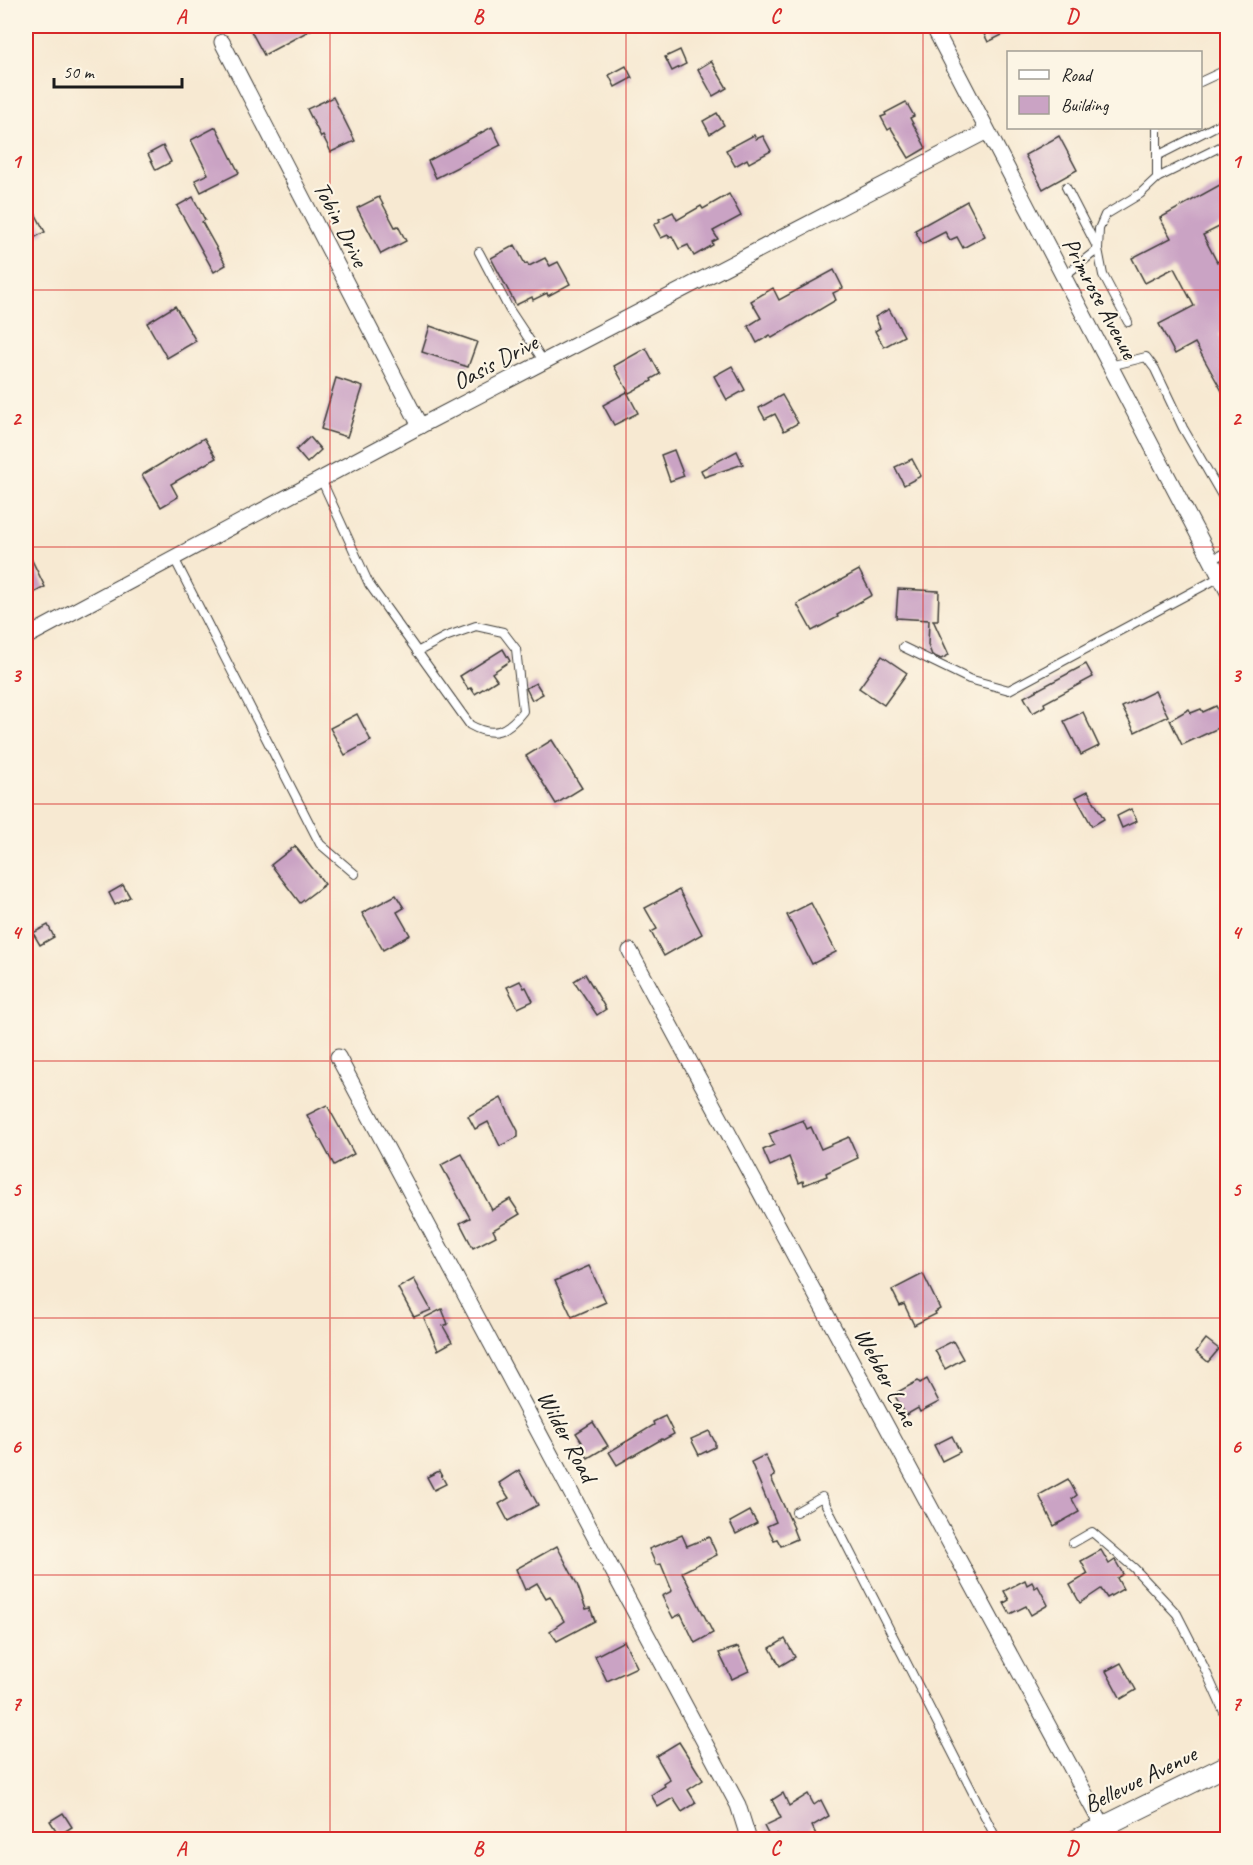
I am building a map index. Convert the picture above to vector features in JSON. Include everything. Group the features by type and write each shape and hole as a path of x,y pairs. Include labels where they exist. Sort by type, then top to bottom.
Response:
{"street":[{"name":"Primrose Avenue","path":"933,26 1225,587"},
{"name":"Tobin Drive","path":"222,42 420,426"},
{"name":"Oasis Drive","path":"26,638 420,426 987,131"},
{"name":"Webber Lane","path":"630,951 1102,1825"},
{"name":"Wilder Road","path":"338,1057 738,1805 749,1839"},
{"name":"Bellevue Avenue","path":"1076,1839 1227,1765"}],"lane":[{"path":"1202,81 1227,69"},
{"path":"1157,156 1227,120"},
{"path":"1157,129 1157,178"},
{"path":"1128,322 1103,275 1098,249 1099,229 1105,215 1140,194 1157,178 1227,143"},
{"path":"1066,187 1098,249"},
{"path":"1063,277 1098,249"},
{"path":"478,252 509,309 544,362"},
{"path":"1110,366 1146,357 1155,369 1183,428 1227,506"},
{"path":"321,479 369,584 417,652 470,725 483,732 500,731 514,722 523,711 516,649 503,632 476,626 445,637 417,652"},
{"path":"1211,560 1227,551"},
{"path":"174,558 320,844 355,874"},
{"path":"903,647 969,679 1009,690 1225,587"},
{"path":"796,1512 822,1497 997,1839"},
{"path":"1073,1543 1092,1532 1134,1568 1177,1614 1203,1665 1227,1721"}],"building":[{"path":"262,26 318,26 264,55 251,31"},
{"path":"980,26 1020,26 988,42"},
{"path":"680,50 686,64 672,71 665,57"},
{"path":"711,61 727,88 713,96 698,69"},
{"path":"626,66 632,78 615,87 609,75"},
{"path":"333,97 355,141 331,152 307,109"},
{"path":"906,102 914,116 910,118 926,148 909,158 891,128 888,130 881,117"},
{"path":"717,113 724,125 710,134 703,121"},
{"path":"216,127 239,173 201,192 195,180 208,174 191,140"},
{"path":"492,127 501,145 436,178 428,161"},
{"path":"754,135 756,139 763,136 771,151 749,163 747,159 735,166 726,150"},
{"path":"1059,136 1077,170 1043,189 1025,155"},
{"path":"163,146 171,162 156,170 148,154"},
{"path":"1227,181 1227,223 1203,235 1217,262 1227,257 1227,330 1219,334 1227,350 1227,400 1195,343 1175,354 1159,324 1194,306 1174,268 1145,283 1132,258 1171,238 1160,218"},
{"path":"729,194 741,216 713,231 718,239 712,242 713,245 694,256 688,245 679,249 672,236 661,238 654,225 660,221 659,219 673,212 677,220"},
{"path":"26,196 45,232 26,242"},
{"path":"193,197 205,220 202,222 226,265 214,272 177,206"},
{"path":"379,197 395,227 398,226 406,241 381,254 357,208"},
{"path":"967,201 985,236 963,248 957,237 950,240 945,232 922,244 915,230"},
{"path":"515,245 525,264 529,266 545,258 550,266 558,262 570,284 548,296 547,293 533,300 532,297 516,305 491,258"},
{"path":"834,270 843,288 833,293 836,300 772,338 770,335 757,343 748,326 761,318 751,301 773,288 779,300"},
{"path":"175,306 196,341 167,358 147,323"},
{"path":"889,309 904,336 884,347 875,331 880,328 875,317"},
{"path":"430,326 477,342 468,367 422,352"},
{"path":"646,348 660,374 629,393 614,366"},
{"path":"732,366 745,390 727,400 714,376"},
{"path":"336,378 363,387 347,437 321,429"},
{"path":"627,392 638,413 614,425 603,405"},
{"path":"782,395 798,423 784,431 775,414 765,419 759,408"},
{"path":"310,437 321,450 307,463 296,450"},
{"path":"204,438 216,458 171,484 178,497 161,507 142,475"},
{"path":"674,450 684,476 670,481 661,455"},
{"path":"737,451 743,464 704,477 701,470"},
{"path":"912,459 921,476 904,485 895,467"},
{"path":"26,548 45,587 26,597"},
{"path":"859,570 872,595 812,631 797,604"},
{"path":"898,589 939,591 938,620 933,620 949,655 941,659 932,655 928,645 929,620 896,618"},
{"path":"503,649 510,661 492,673 497,680 475,694 471,688 468,689 460,676"},
{"path":"882,656 907,673 884,705 859,688"},
{"path":"1086,664 1093,677 1044,703 1045,706 1033,713 1024,697"},
{"path":"536,683 543,694 532,700 526,688"},
{"path":"1155,691 1168,716 1135,732 1122,707"},
{"path":"1216,706 1219,712 1227,708 1227,724 1182,745 1170,720 1189,709 1191,713 1201,709 1203,712"},
{"path":"1083,712 1099,746 1081,755 1064,721"},
{"path":"357,714 371,741 345,755 330,728"},
{"path":"552,740 582,788 556,804 526,756"},
{"path":"1088,791 1104,819 1092,826 1076,797"},
{"path":"1131,809 1137,821 1122,828 1117,816"},
{"path":"295,846 325,884 300,903 271,865"},
{"path":"123,885 130,897 115,905 109,893"},
{"path":"679,890 702,934 664,956 651,932 657,929 645,908"},
{"path":"396,895 404,908 397,912 410,935 383,950 362,913"},
{"path":"811,903 836,952 812,964 787,915"},
{"path":"48,925 54,937 40,945 33,933"},
{"path":"585,974 606,1009 597,1015 574,981"},
{"path":"520,981 533,1001 518,1008 507,987"},
{"path":"501,1098 518,1131 518,1137 500,1146 488,1122 475,1129 468,1116"},
{"path":"327,1105 354,1154 334,1165 307,1115"},
{"path":"803,1120 807,1129 811,1127 821,1149 849,1137 858,1158 826,1173 827,1176 804,1185 803,1181 799,1183 789,1157 770,1166 763,1150 774,1145 769,1134"},
{"path":"462,1154 492,1210 510,1199 520,1214 493,1230 496,1236 473,1248 460,1223 470,1218 441,1165"},
{"path":"589,1266 606,1302 572,1317 555,1281"},
{"path":"923,1274 940,1309 935,1312 936,1314 914,1325 904,1304 900,1306 892,1290"},
{"path":"414,1279 431,1310 414,1317 398,1288"},
{"path":"442,1309 448,1324 443,1326 452,1342 438,1350 424,1318"},
{"path":"1206,1339 1219,1349 1208,1362 1196,1352"},
{"path":"953,1341 963,1359 945,1369 935,1350"},
{"path":"927,1379 939,1402 920,1412 918,1408 906,1415 894,1394 918,1381 920,1383"},
{"path":"665,1416 674,1434 617,1465 609,1452"},
{"path":"593,1422 608,1446 588,1458 579,1444 582,1442 576,1433"},
{"path":"709,1431 715,1447 699,1455 691,1439"},
{"path":"952,1436 960,1452 942,1461 934,1445"},
{"path":"765,1455 775,1476 771,1478 797,1539 781,1546 777,1539 774,1540 767,1526 776,1522 751,1462"},
{"path":"519,1470 538,1505 508,1521 499,1504 509,1498 499,1483"},
{"path":"439,1471 446,1484 434,1490 427,1477"},
{"path":"1068,1479 1077,1495 1072,1499 1079,1512 1054,1526 1039,1495"},
{"path":"750,1511 757,1523 736,1534 730,1522"},
{"path":"682,1535 687,1546 709,1537 717,1555 682,1572 713,1633 695,1643 681,1614 673,1618 662,1596 672,1591 661,1564 656,1565 649,1549"},
{"path":"557,1546 577,1584 586,1609 590,1608 595,1621 557,1641 550,1631 564,1621 550,1596 546,1598 537,1583 525,1590 516,1569"},
{"path":"1101,1550 1109,1564 1115,1560 1123,1574 1117,1578 1123,1589 1107,1598 1101,1589 1080,1603 1070,1585 1088,1574 1081,1561"},
{"path":"1025,1580 1027,1585 1032,1582 1035,1588 1038,1586 1048,1605 1031,1615 1026,1606 1010,1614 1004,1603 1009,1600 1004,1591"},
{"path":"785,1639 795,1657 780,1666 770,1648"},
{"path":"624,1641 637,1667 607,1681 595,1656"},
{"path":"738,1647 749,1671 732,1679 719,1653"},
{"path":"1121,1663 1136,1690 1121,1699 1106,1671"},
{"path":"679,1742 703,1780 688,1790 696,1803 682,1812 673,1798 658,1807 651,1795 670,1780 656,1756"},
{"path":"783,1793 789,1806 808,1794 814,1805 821,1800 829,1816 812,1826 818,1839 780,1839 777,1834 770,1838 764,1826 781,1818 772,1800"},
{"path":"63,1813 72,1827 59,1835 50,1821"}]}
